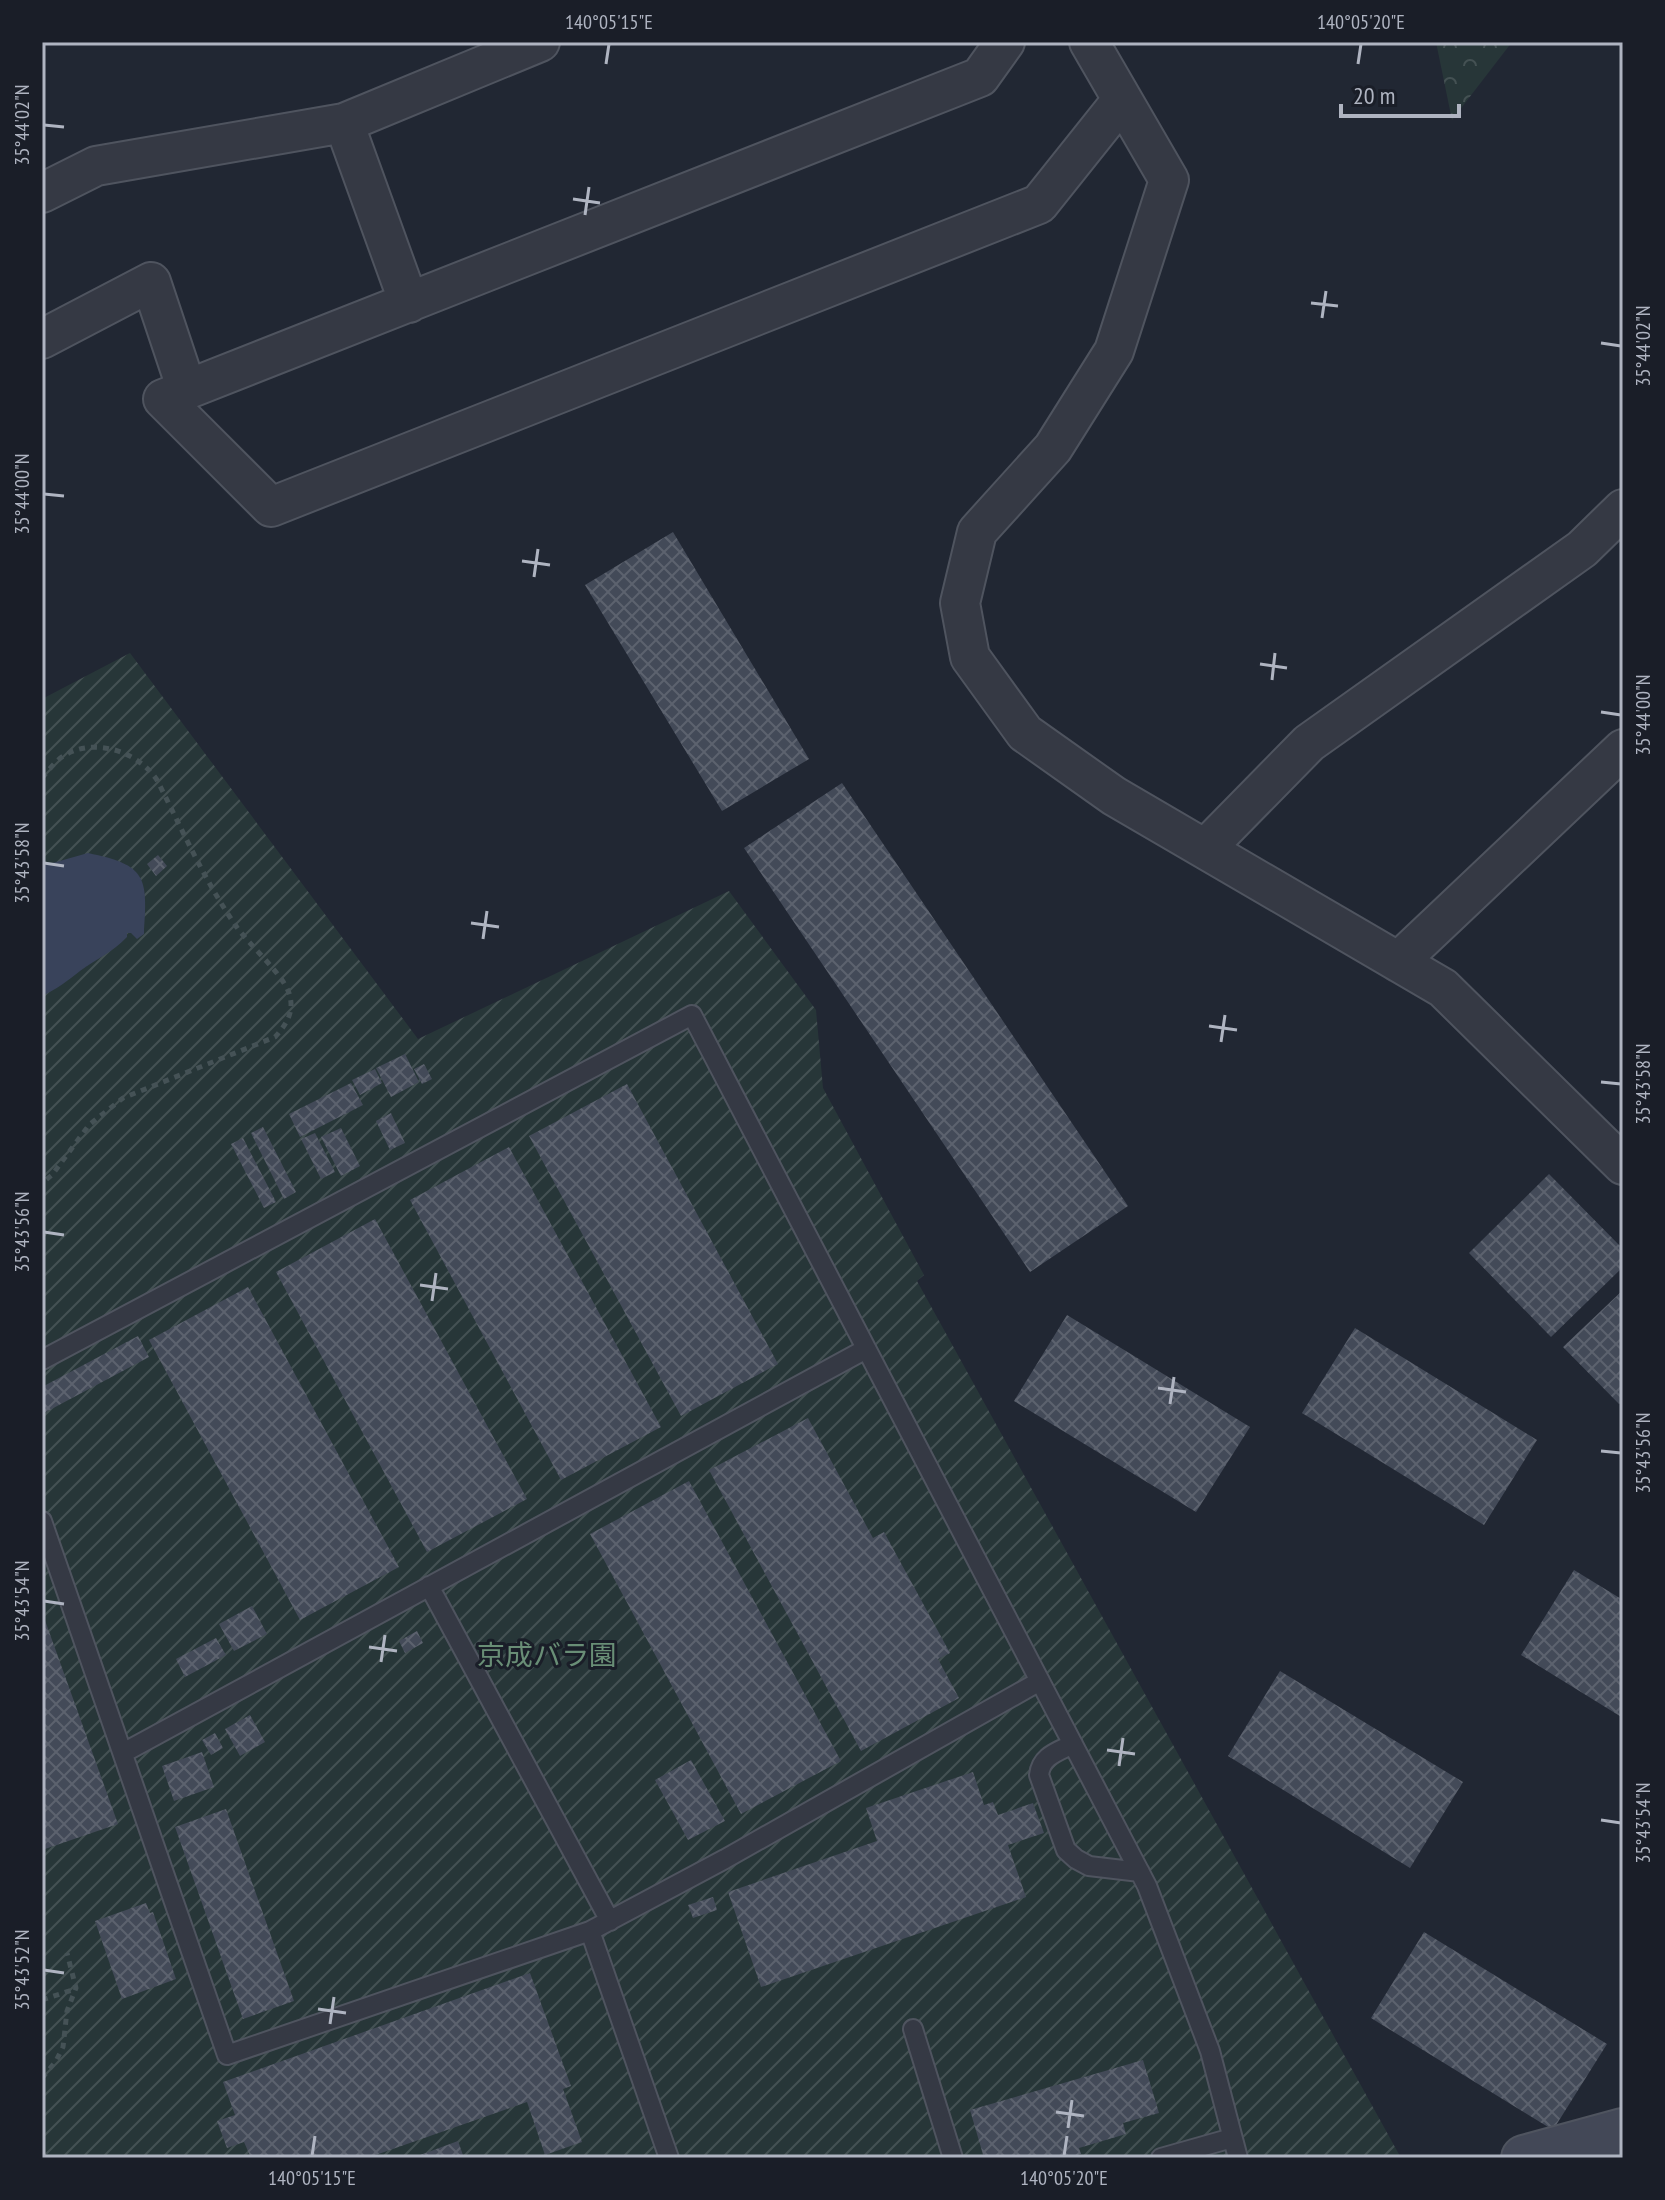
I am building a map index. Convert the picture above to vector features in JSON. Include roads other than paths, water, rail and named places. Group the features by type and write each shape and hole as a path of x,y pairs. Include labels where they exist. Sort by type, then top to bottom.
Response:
{"street":[{"path":"42,193 96,166 344,123 540,42"},
{"path":"1005,42 980,77 163,399 271,507 1039,204 1122,100"},
{"path":"1089,42 1169,180 1114,351 1053,448 977,532 960,603 970,657 1025,733 1114,796 1443,988 1623,1165"},
{"path":"344,123 409,303"},
{"path":"42,339 151,282 187,390"},
{"path":"1205,849 1309,743 1582,549 1623,509"},
{"path":"1398,962 1623,749"},
{"path":"1524,2158 1623,2131"}],"lane":[{"path":"42,1360 692,1015 1147,1886 1210,2051 1238,2158"},
{"path":"123,1753 866,1349"},
{"path":"42,1521 227,2055 590,1931 725,1859 1040,1681"},
{"path":"429,1586 610,1921"},
{"path":"1073,1744 1045,1758 1039,1775 1066,1850 1089,1866 1140,1872"},
{"path":"590,1931 669,2158"},
{"path":"913,2029 953,2158"},
{"path":"1161,2158 1232,2138"}],"water":[{"path":"88,853 122,863 140,877 145,899 144,934 137,939 127,933 127,937 116,947 42,996 42,866"}],"park label":[{"name":"京成バラ園","path":"547,1654"}]}
